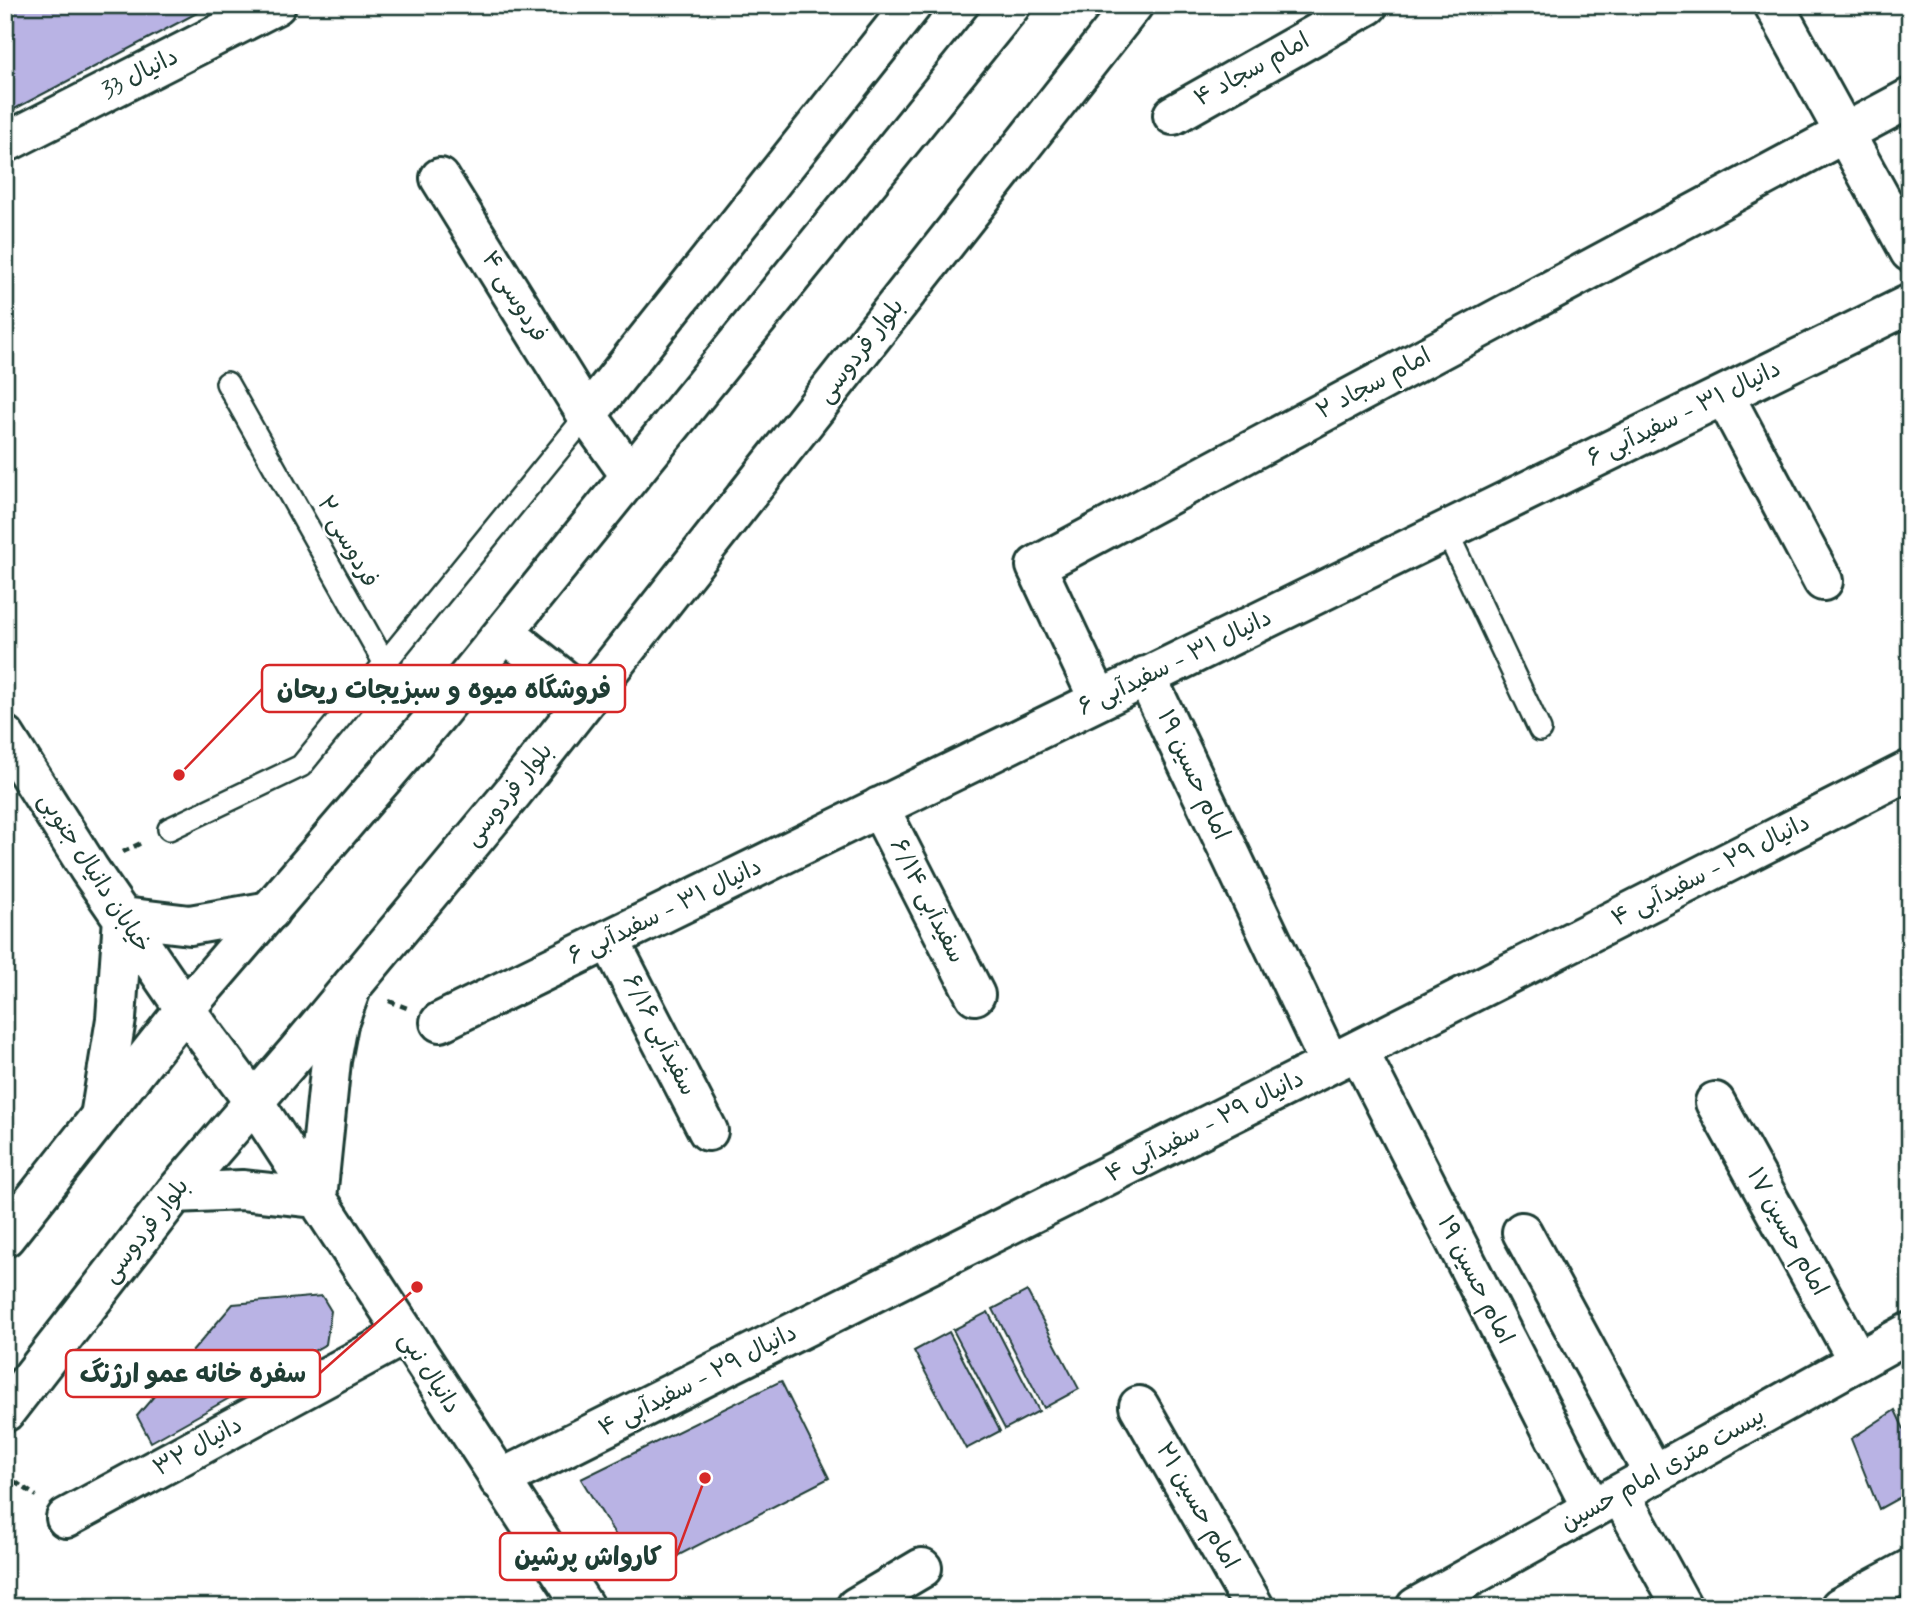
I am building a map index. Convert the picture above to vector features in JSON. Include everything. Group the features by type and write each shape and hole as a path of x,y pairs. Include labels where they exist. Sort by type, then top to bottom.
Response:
{"street":[{"name":"دانیال 33","path":"5,143 276,5"},
{"path":"5,1237 185,1009 438,714 1011,5"},
{"name":"بلوار فردوسی","path":"5,1412 175,1194 352,986 587,698 1133,5"},
{"name":"امام سجاد ۴","path":"1174,115 1368,5"},
{"path":"1774,5 1910,251"},
{"path":"587,415 902,10"},
{"path":"1844,133 1910,98"},
{"name":"امام سجاد ۲","path":"1099,700 1035,566 1844,133"},
{"name":"فردوسی ۴","path":"440,178 587,415 630,475"},
{"name":"دانیال ۳۱ - سفیدآبی ۶","path":"440,1022 1910,304"},
{"path":"1724,395 1823,581"},
{"path":"503,632 587,698"},
{"name":"امام حسین ۱۹","path":"1146,676 1344,1057 1606,1501 1682,1607"},
{"name":"خیابان دانیال جنوبی","path":"5,736 89,869 185,1009 254,1102"},
{"name":"دانیال ۲۹ - سفیدآبی ۴","path":"499,1480 1910,770"},
{"name":"سفیدآبی ۶/۱۴","path":"879,807 975,995"},
{"path":"100,1117 116,1018 123,917 190,925 270,911"},
{"name":"سفیدآبی ۶/۱۶","path":"609,939 709,1131"},
{"path":"175,1194 242,1190 317,1198 331,1061 338,1024 352,986"},
{"name":"دانیال نبی","path":"254,1102 584,1607"},
{"name":"امام حسین ۱۷","path":"1715,1102 1858,1361"},
{"path":"1522,1233 1654,1475"},
{"name":"بیست متری امام حسین","path":"1416,1607 1910,1332"},
{"name":"دانیال ۳۲","path":"66,1518 404,1335"},
{"name":"امام حسین ۲۱","path":"1139,1406 1254,1607"},
{"path":"856,1607 922,1568"},
{"path":"1840,1607 1910,1569"}],"lane":[{"name":"فردوسی ۲","path":"227,383 384,662 438,714"},
{"path":"169,829 301,766 587,415"},
{"path":"1446,530 1540,730"}],"path":[{"path":"89,869 169,829"},
{"path":"352,986 440,1022"}],"building":[{"path":"5,5 212,5 5,114"},
{"path":"1027,1291 1079,1389 1044,1408 993,1309"},
{"path":"322,1296 331,1311 326,1344 151,1442 137,1416 233,1304"},
{"path":"988,1312 1039,1411 1005,1429 953,1330"},
{"path":"949,1332 1000,1431 966,1449 914,1351"},
{"path":"781,1381 829,1478 640,1575 581,1479"},
{"path":"1895,1410 1910,1442 1910,1492 1879,1509 1851,1439"}],"place":[{"name":"فروشگاه میوه و سبزیجات ریحان","path":"179,775"},
{"name":"سفره خانه عمو ارژنگ","path":"417,1287"},
{"name":"کارواش پرشین","path":"705,1478"}]}
